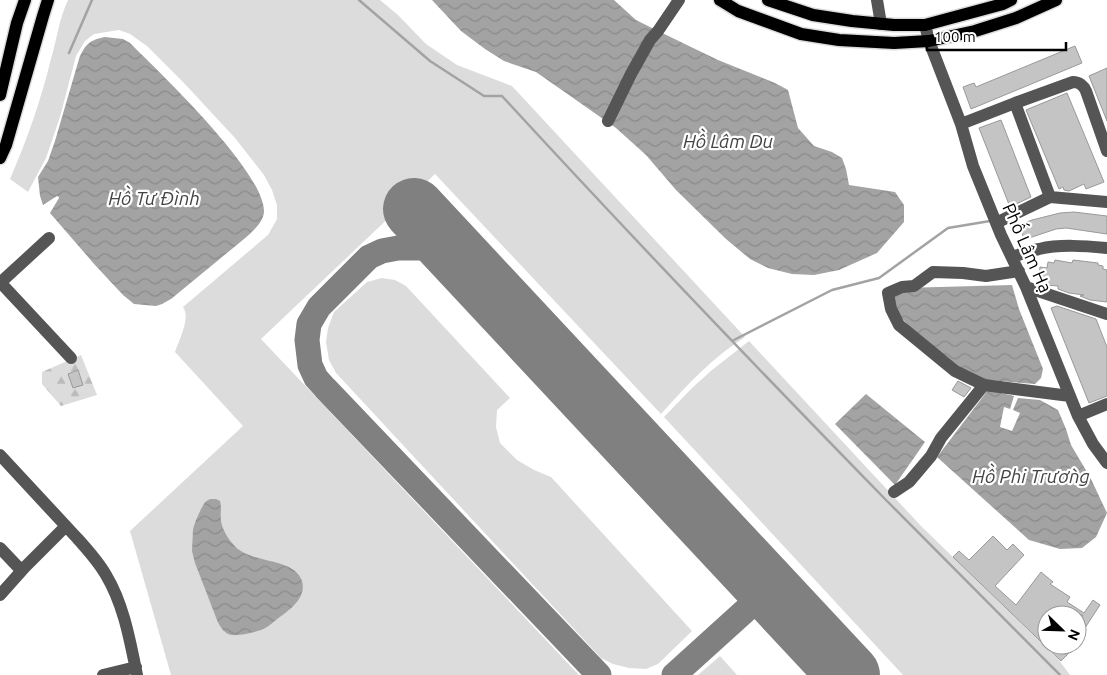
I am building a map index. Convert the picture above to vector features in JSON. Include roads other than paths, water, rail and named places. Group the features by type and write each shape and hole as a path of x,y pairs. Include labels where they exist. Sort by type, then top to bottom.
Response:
{"main road":[{"path":"0,94 17,23 25,0"},
{"path":"0,158 6,146 48,0"},
{"path":"720,0 738,11 801,34 839,40 874,42 929,42 975,31 1016,18 1056,0"},
{"path":"768,0 813,15 880,24 925,25 1011,0"}],"street":[{"path":"608,121 650,40 679,0"},
{"path":"877,0 880,24"},
{"name":"Phố Lâm Hạ","path":"925,25 929,42 960,124 973,166 996,224 1019,271 1078,416 1093,444 1107,463"},
{"path":"960,124 1073,82 1081,84 1086,91 1107,150"},
{"path":"1015,103 1050,196"},
{"path":"996,224 1050,196 1107,202"},
{"path":"49,238 0,282 71,358"},
{"path":"1012,257 1052,247 1107,248"},
{"path":"1019,271 986,276 933,272 914,286 902,287 888,292 891,310 899,325 955,371 984,385 1070,396"},
{"path":"1026,288 1104,313 1107,326"},
{"path":"894,492 909,482 931,456 941,438 984,385"},
{"path":"1078,416 1107,404"},
{"path":"0,456 94,558 112,586 124,618 137,671 103,675"},
{"path":"0,595 66,526"},
{"path":"0,548 19,568 25,567"}],"water":[{"name":"Hồ Lâm Du","path":"432,0 614,0 636,20 718,60 788,90 798,128 814,146 832,152 842,158 849,185 895,192 904,205 904,222 877,253 839,270 814,275 792,274 768,268 750,259 726,239 676,190 646,155 616,128 536,72 504,61 485,49 461,31"},
{"name":"Hồ Tư Đình","path":"105,37 123,39 130,43 209,124 248,173 260,194 264,212 259,224 244,239 171,299 156,306 134,304 123,295 50,213 59,197 57,196 43,205 40,196 38,177 48,161 55,141 79,59 83,50 89,44"},
{"path":"1012,285 1019,309 1043,369 1041,378 1035,384 975,379 913,333 894,309 891,295 903,288"},
{"name":"Hồ Phi Trường","path":"988,390 1014,396 1010,409 1004,407 1000,427 1012,431 1020,413 1013,410 1018,398 1040,400 1058,410 1071,445 1090,477 1107,513 1096,537 1082,548 1060,549 1029,540 937,457"},
{"path":"866,394 925,442 895,485 835,424"},
{"path":"210,499 220,501 223,529 231,542 240,551 290,568 297,573 302,581 302,593 299,599 286,613 265,628 248,634 230,635 223,630 217,620 195,563 192,551 193,529 201,509 205,502"}],"waterway":[{"path":"69,53 92,0"},
{"path":"359,0 430,61 484,96 502,96 789,400 1060,675"},
{"path":"732,341 832,290 879,278 948,228 990,221"}]}
